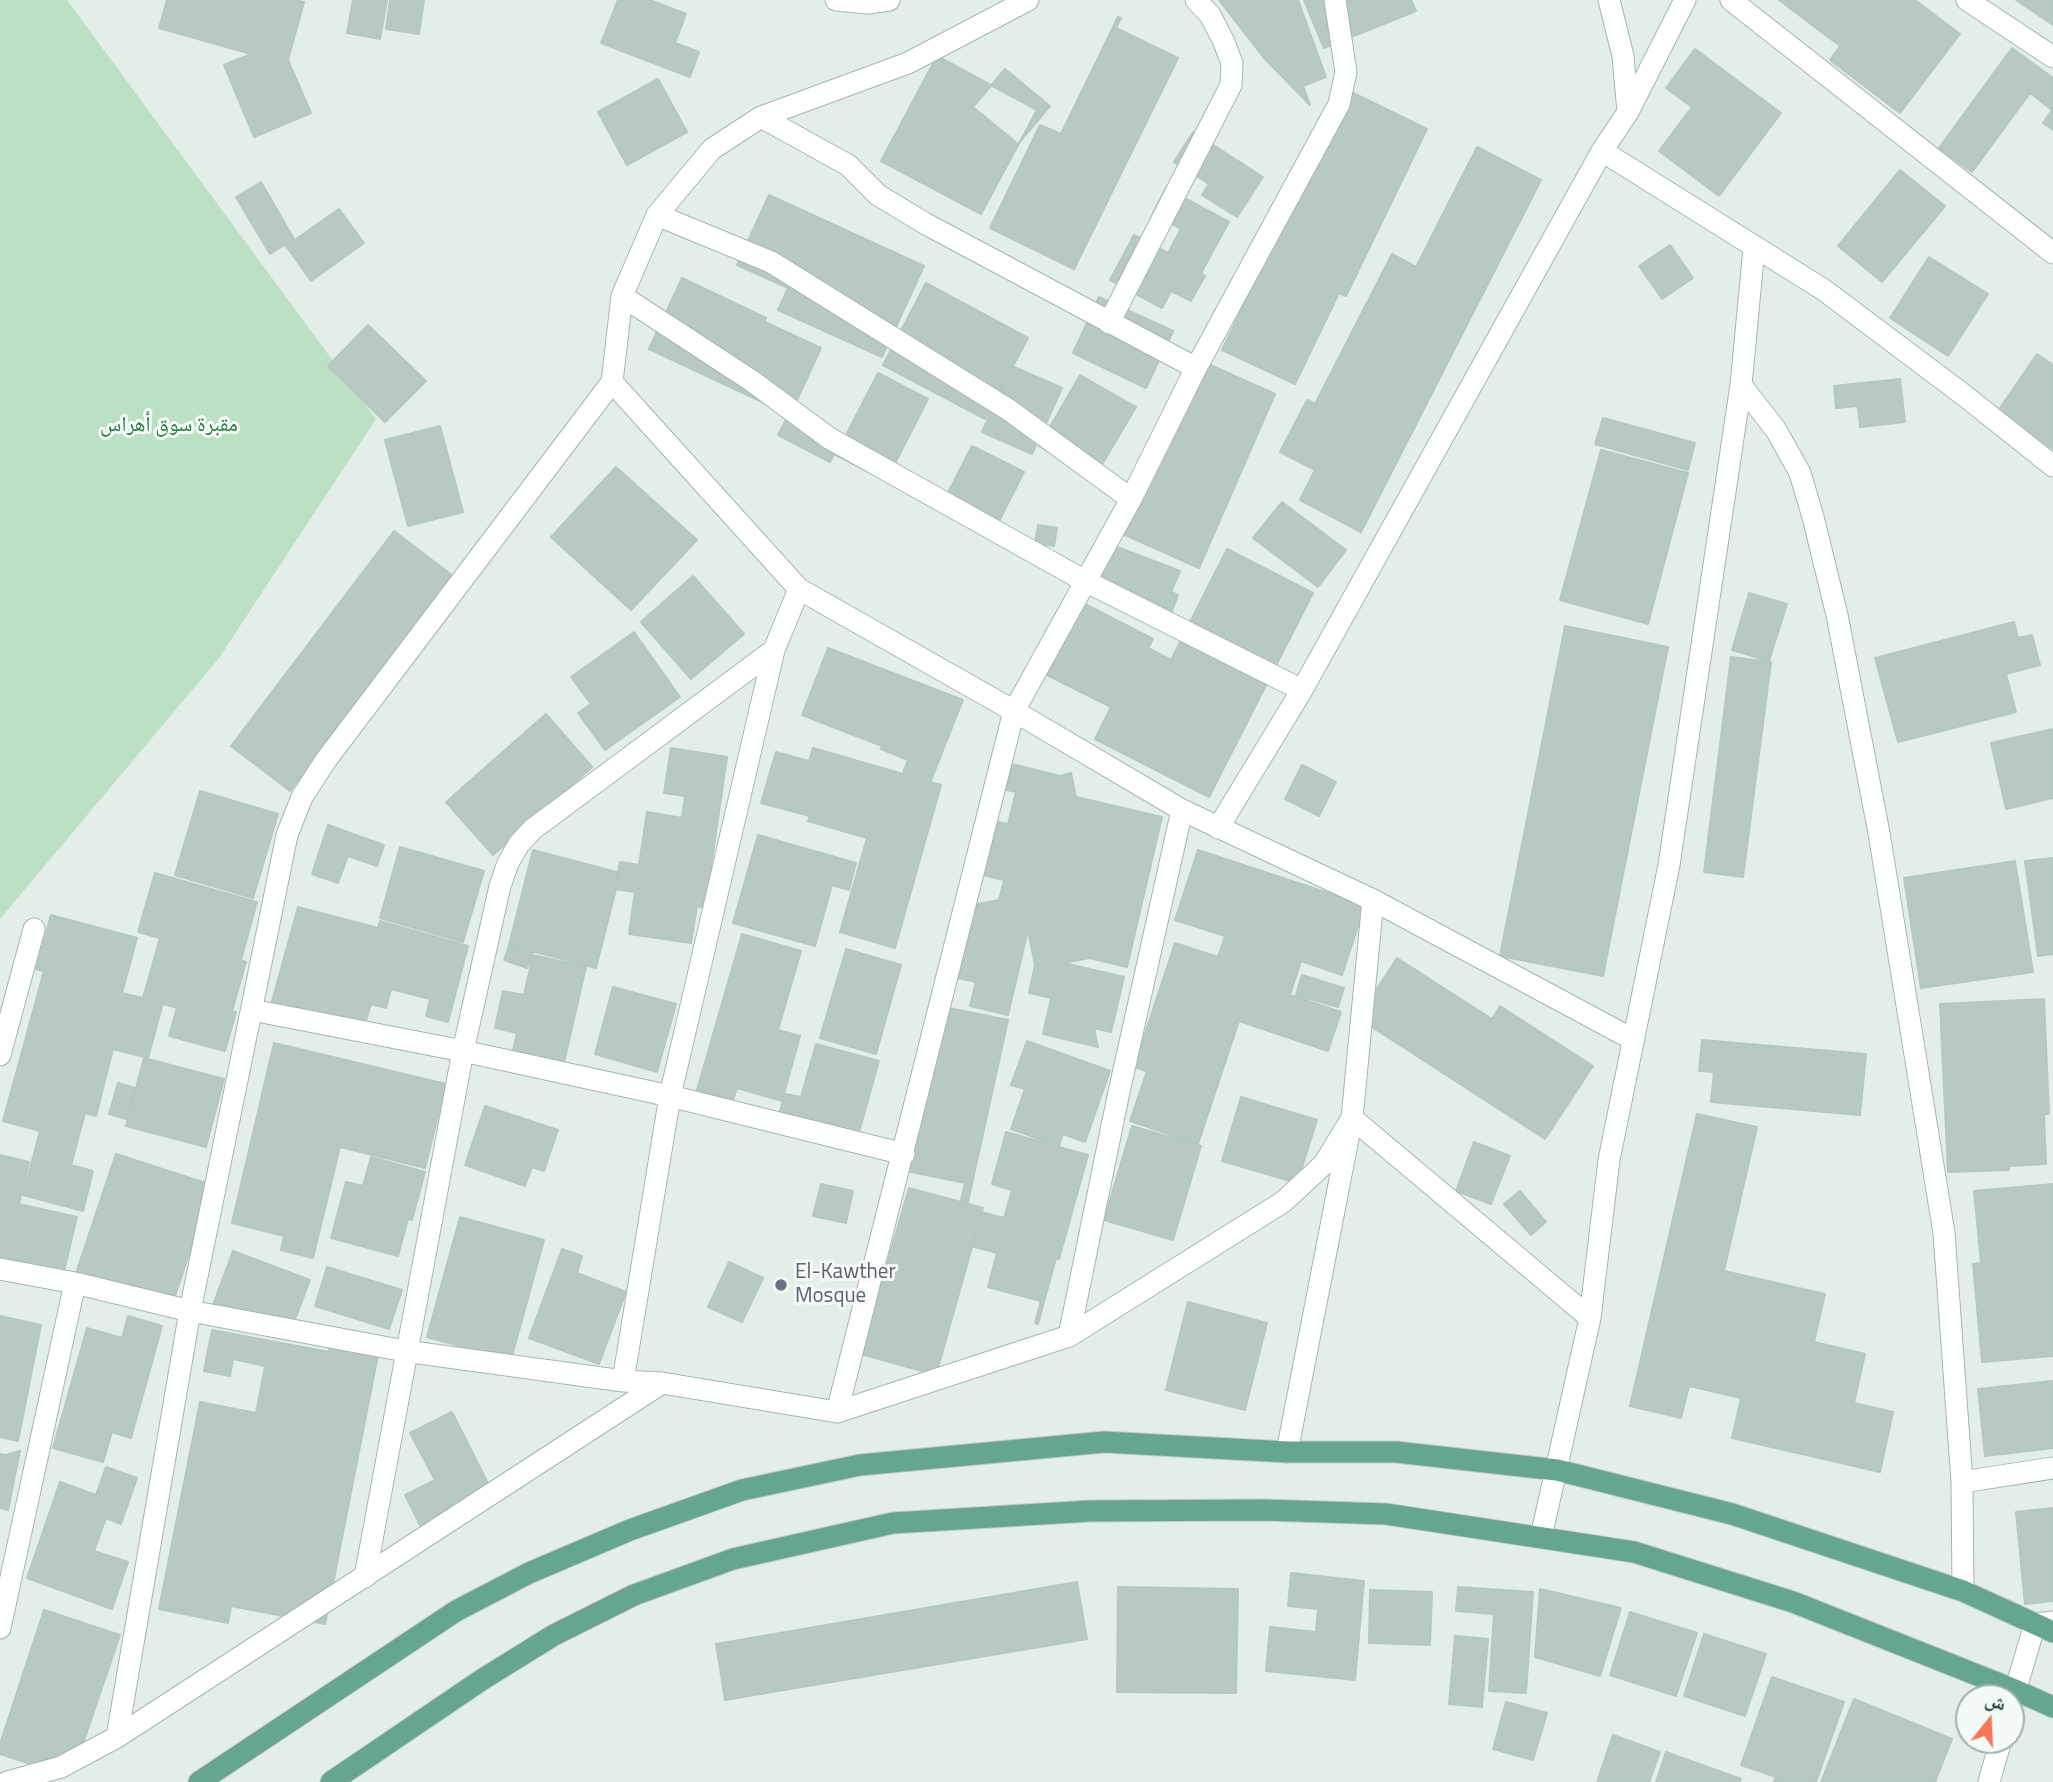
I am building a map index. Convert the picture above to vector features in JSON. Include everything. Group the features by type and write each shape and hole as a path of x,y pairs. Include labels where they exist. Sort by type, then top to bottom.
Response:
{"main road":[{"path":"199,1782 456,1611 529,1573 630,1530 742,1490 860,1465 1104,1442 1287,1452 1396,1452 1557,1470 1732,1514 1964,1591 2047,1626"},
{"path":"331,1782 483,1679 554,1635 634,1595 733,1559 893,1523 1090,1511 1264,1510 1386,1514 1634,1552 1793,1602 1981,1684"},
{"path":"2025,1701 2053,1707"}],"street":[{"path":"836,0 868,3 889,0"},
{"path":"117,1737 190,1311 287,835 302,797 327,760 612,382 622,296 657,215 712,149 761,117 908,64 1028,0"},
{"path":"1109,323 1231,85 1232,64 1223,40 1210,15 1196,0"},
{"path":"837,1412 1014,710 1131,499 1196,369 1339,104 1346,72 1335,0"},
{"path":"1609,0 1623,57 1628,112"},
{"path":"1218,828 1302,690 1602,151 1628,112 1685,0"},
{"path":"1731,0 2053,253"},
{"path":"1966,0 2053,57"},
{"path":"761,117 848,165 877,195 916,218 1196,369"},
{"path":"1602,151 1824,290 2053,466"},
{"path":"657,215 771,262 1009,410 1131,499"},
{"path":"1541,1537 1590,1318 1609,1160 1669,865 1741,385 1754,248"},
{"path":"622,296 752,381 829,438 1085,581 1302,690"},
{"path":"612,382 799,589 1014,710 1182,810 1373,900 1634,1040"},
{"path":"1741,385 1776,430 1800,473 1839,629 1880,832 1944,1233 1962,1482 1964,1591"},
{"path":"623,1381 670,1096 774,650 799,589"},
{"path":"365,1577 463,1051 500,886 519,844 533,829 774,650"},
{"path":"1069,1336 1119,1092 1182,810"},
{"path":"1287,1452 1352,1118 1373,900"},
{"path":"0,1055 34,929"},
{"path":"252,1010 463,1051 670,1096 904,1154"},
{"path":"1352,1118 1590,1318"},
{"path":"0,1269 75,1283 190,1311 405,1351 623,1381 662,1383 837,1412 1069,1336 1283,1202 1324,1164 1352,1118"},
{"path":"0,1628 75,1283"},
{"path":"7,1782 61,1767 117,1737 662,1383"},
{"path":"1962,1482 2053,1468"},
{"path":"2020,1684 2047,1626"},
{"path":"1989,1782 1997,1754"}],"green space":[{"name":"مقبرة سوق أهراس","path":"0,0 67,0 376,419 219,658 0,919"}],"building":[{"path":"167,0 304,2 288,60 311,113 254,137 224,65 251,54 159,28"},
{"path":"353,0 387,0 380,39 347,33"},
{"path":"390,0 424,0 419,34 386,29"},
{"path":"618,0 650,0 686,14 675,43 699,52 690,77 601,43"},
{"path":"1219,0 1298,0 1326,77 1303,86 1310,105 1264,58"},
{"path":"1304,0 1411,0 1416,11 1324,48"},
{"path":"1779,0 1915,0 1960,34 1900,113 1830,60 1840,46"},
{"path":"2016,0 2053,0 2053,25"},
{"path":"1118,17 1121,18 1116,28 1178,58 1074,269 990,228 1040,125 1061,134"},
{"path":"2012,48 2053,78 2053,130 2043,123 2052,110 2030,93 1972,172 1939,148"},
{"path":"1695,49 1781,113 1719,196 1659,151 1692,107 1666,88"},
{"path":"937,56 1037,110 981,214 881,161"},
{"path":"1005,69 1050,106 1018,144 973,107"},
{"path":"658,79 687,132 627,165 598,112"},
{"path":"1347,90 1427,129 1346,296 1339,293 1295,384 1222,350"},
{"path":"1193,132 1263,177 1237,217 1202,195 1209,184 1174,162"},
{"path":"1477,147 1541,180 1361,532 1300,500 1315,470 1280,452 1307,400 1315,404 1392,254 1416,267"},
{"path":"1900,170 1945,206 1882,282 1838,246"},
{"path":"261,182 294,239 270,254 236,197"},
{"path":"1166,188 1229,222 1201,273 1205,276 1191,301 1171,291 1162,308 1110,280 1134,235 1168,253 1181,229 1153,213"},
{"path":"769,195 924,266 882,357 778,310 788,288 737,265"},
{"path":"339,209 364,243 311,281 286,246"},
{"path":"1670,245 1693,278 1662,299 1639,266"},
{"path":"1929,257 1988,294 1948,356 1890,318"},
{"path":"682,278 821,348 790,415 649,349"},
{"path":"926,283 1028,338 985,419 883,365"},
{"path":"1099,297 1173,331 1146,388 1073,353"},
{"path":"368,325 426,381 385,422 328,366"},
{"path":"2037,354 2053,365 2053,449 1998,411"},
{"path":"1199,360 1275,394 1199,568 1123,534"},
{"path":"1012,366 1062,388 1032,454 982,432"},
{"path":"878,373 928,399 886,481 834,454 830,462 778,435 787,418 841,445"},
{"path":"1080,375 1136,407 1094,478 1039,446"},
{"path":"1900,379 1905,422 1860,427 1858,406 1836,408 1834,386"},
{"path":"1603,418 1695,443 1688,470 1595,444"},
{"path":"440,426 463,512 408,526 385,440"},
{"path":"972,446 1024,472 991,537 939,510"},
{"path":"1601,450 1688,473 1648,624 1560,600"},
{"path":"616,467 697,540 631,610 551,537"},
{"path":"1282,502 1346,550 1318,587 1253,538"},
{"path":"1038,525 1057,528 1054,546 1035,543"},
{"path":"394,531 453,576 290,791 231,746"},
{"path":"1112,545 1180,571 1171,592 1178,595 1168,621 1094,593"},
{"path":"1227,549 1313,593 1209,797 1095,739 1111,707 1045,674 1081,602 1153,639 1148,648 1171,660"},
{"path":"693,576 744,634 691,679 641,622"},
{"path":"1749,593 1787,604 1769,661 1732,650"},
{"path":"2014,622 2018,638 2032,635 2040,665 2006,674 2016,712 1898,742 1875,658"},
{"path":"1565,626 1668,647 1603,976 1500,956"},
{"path":"634,632 680,697 605,750 578,713 591,704 571,677"},
{"path":"828,648 963,700 930,783 903,773 908,760 881,749 882,746 802,715"},
{"path":"1731,657 1771,662 1743,877 1704,872"},
{"path":"546,714 592,767 493,855 446,802"},
{"path":"2053,729 2053,798 2006,809 1991,743"},
{"path":"671,748 727,757 705,908 697,906 691,943 629,934 635,892 615,889 620,862 639,865 647,812 682,818 685,796 664,793"},
{"path":"813,748 941,785 895,948 840,932 867,838 808,821 810,816 761,803 776,752 809,761"},
{"path":"1000,761 1060,776 1071,773 1076,797 1162,817 1127,967 1089,958 1064,963 1124,977 1111,1032 1094,1028 1098,1047 1043,1034 1051,998 1029,993 1035,965 1028,930 1008,1015 970,1006 976,982 941,974 957,908 999,900 1004,880 970,872 983,819 1008,824 1016,792 993,787"},
{"path":"1302,765 1336,782 1319,816 1285,799"},
{"path":"200,791 278,814 253,898 175,875"},
{"path":"328,825 384,845 377,866 348,856 338,883 312,874"},
{"path":"758,835 856,863 849,890 832,885 815,946 733,923"},
{"path":"400,847 484,871 463,942 380,918"},
{"path":"533,850 620,873 596,968 509,945"},
{"path":"1198,850 1365,905 1342,975 1301,961 1290,995 1341,1012 1328,1051 1239,1021 1198,1144 1130,1121 1147,1071 1134,1067 1175,943 1218,957 1225,936 1175,920"},
{"path":"2053,858 2053,954 2038,956 2025,861"},
{"path":"2015,861 2033,972 1921,988 1904,878"},
{"path":"155,873 257,902 241,960 246,962 232,1011 236,1012 225,1051 169,1036 177,1008 143,998 160,938 138,932"},
{"path":"298,907 378,928 380,921 468,946 448,1022 426,1016 430,999 391,989 386,1008 371,1004 364,1027 268,1016"},
{"path":"51,915 137,938 122,993 163,1003 148,1058 113,1049 96,1116 85,1113 71,1165 93,1171 83,1211 23,1195 40,1131 3,1121 44,971 36,969"},
{"path":"742,934 801,951 778,1030 800,1036 782,1101 737,1088 733,1100 697,1090"},
{"path":"510,943 533,952 527,968 504,960"},
{"path":"846,949 901,965 876,1054 820,1038"},
{"path":"533,955 586,967 562,1071 511,1060 517,1033 495,1028 503,991 524,995"},
{"path":"1397,958 1492,1019 1500,1006 1593,1066 1545,1139 1358,1018"},
{"path":"1302,975 1344,988 1338,1007 1296,995"},
{"path":"613,987 676,1004 657,1072 595,1054"},
{"path":"2044,999 2049,1114 2044,1114 2046,1164 2009,1166 2009,1170 1948,1172 1940,1004"},
{"path":"939,1006 1008,1020 968,1202 961,1200 965,1183 906,1171"},
{"path":"1702,1040 1866,1054 1860,1115 1711,1102 1714,1072 1699,1071"},
{"path":"1027,1041 1110,1071 1085,1142 1063,1134 1059,1146 1011,1129 1025,1089 1011,1085"},
{"path":"274,1043 446,1084 425,1168 340,1147 313,1258 281,1250 284,1236 232,1223"},
{"path":"816,1044 879,1061 856,1143 777,1121 785,1094 801,1097"},
{"path":"144,1058 224,1079 206,1147 126,1126"},
{"path":"118,1083 135,1088 126,1119 109,1114"},
{"path":"1241,1097 1317,1120 1297,1183 1222,1161"},
{"path":"485,1106 558,1130 544,1171 532,1167 525,1186 465,1165"},
{"path":"1697,1114 1757,1127 1724,1271 1825,1294 1814,1342 1865,1354 1854,1403 1893,1412 1880,1472 1732,1438 1741,1398 1689,1386 1681,1418 1630,1406"},
{"path":"1132,1126 1201,1146 1173,1240 1104,1220"},
{"path":"1006,1132 1088,1155 1038,1324 1035,1323 1041,1301 988,1287 997,1253 971,1246 981,1212 1004,1218 1012,1190 992,1184"},
{"path":"1474,1142 1510,1156 1491,1204 1456,1191"},
{"path":"116,1154 212,1185 172,1305 76,1273"},
{"path":"0,1155 29,1162 19,1204 77,1217 64,1271 0,1257"},
{"path":"371,1157 425,1172 412,1220 408,1219 398,1256 331,1238 346,1182 363,1186"},
{"path":"821,1184 853,1191 846,1223 813,1216"},
{"path":"2053,1184 2053,1356 1982,1362 1973,1264 1981,1263 1974,1191"},
{"path":"909,1188 983,1208 936,1375 861,1354"},
{"path":"1520,1191 1546,1222 1531,1235 1504,1204"},
{"path":"460,1217 544,1240 511,1360 427,1337"},
{"path":"562,1249 582,1256 577,1273 626,1292 599,1364 529,1338"},
{"path":"233,1251 310,1280 290,1333 213,1305"},
{"path":"729,1262 763,1278 742,1322 708,1307"},
{"path":"327,1267 402,1290 389,1329 315,1306"},
{"path":"1188,1302 1267,1323 1245,1410 1166,1390"},
{"path":"0,1316 41,1325 18,1441 0,1437"},
{"path":"128,1316 162,1326 131,1438 112,1432 103,1462 53,1448 87,1328 122,1338"},
{"path":"212,1330 329,1352 330,1346 378,1355 325,1624 231,1606 228,1623 159,1609 200,1402 256,1413 265,1366 233,1359 230,1376 204,1371"},
{"path":"2053,1381 2053,1448 1985,1456 1978,1389"},
{"path":"452,1412 494,1495 423,1531 405,1495 435,1480 410,1433"},
{"path":"20,1451 8,1510 0,1508 0,1454"},
{"path":"106,1467 137,1478 121,1524 106,1518 94,1551 128,1562 112,1609 27,1578 60,1482 96,1495"},
{"path":"2053,1508 2053,1601 2025,1604 2016,1512"},
{"path":"1291,1573 1364,1581 1355,1680 1266,1671 1270,1627 1316,1632 1318,1609 1288,1606"},
{"path":"1077,1582 1087,1639 725,1700 716,1644"},
{"path":"1118,1587 1238,1589 1236,1693 1117,1692"},
{"path":"1458,1587 1533,1592 1526,1693 1489,1691 1494,1614 1456,1611"},
{"path":"1540,1589 1621,1608 1600,1676 1535,1657"},
{"path":"1370,1590 1432,1592 1430,1645 1369,1643"},
{"path":"44,1610 120,1635 76,1764 51,1756 46,1769 0,1754 0,1744"},
{"path":"1630,1612 1697,1633 1676,1696 1610,1675"},
{"path":"1704,1634 1766,1654 1745,1716 1684,1696"},
{"path":"1455,1636 1488,1639 1482,1707 1449,1704"},
{"path":"1772,1677 1844,1702 1816,1782 1774,1782 1776,1777 1741,1765"},
{"path":"1854,1699 1952,1739 1935,1782 1821,1782"},
{"path":"1506,1702 1547,1713 1533,1760 1493,1749"},
{"path":"1613,1735 1660,1752 1649,1782 1597,1782"},
{"path":"1666,1752 1741,1779 1740,1782 1656,1782"}],"place":[{"name":"El-Kawther Mosque","path":"781,1285"}]}
